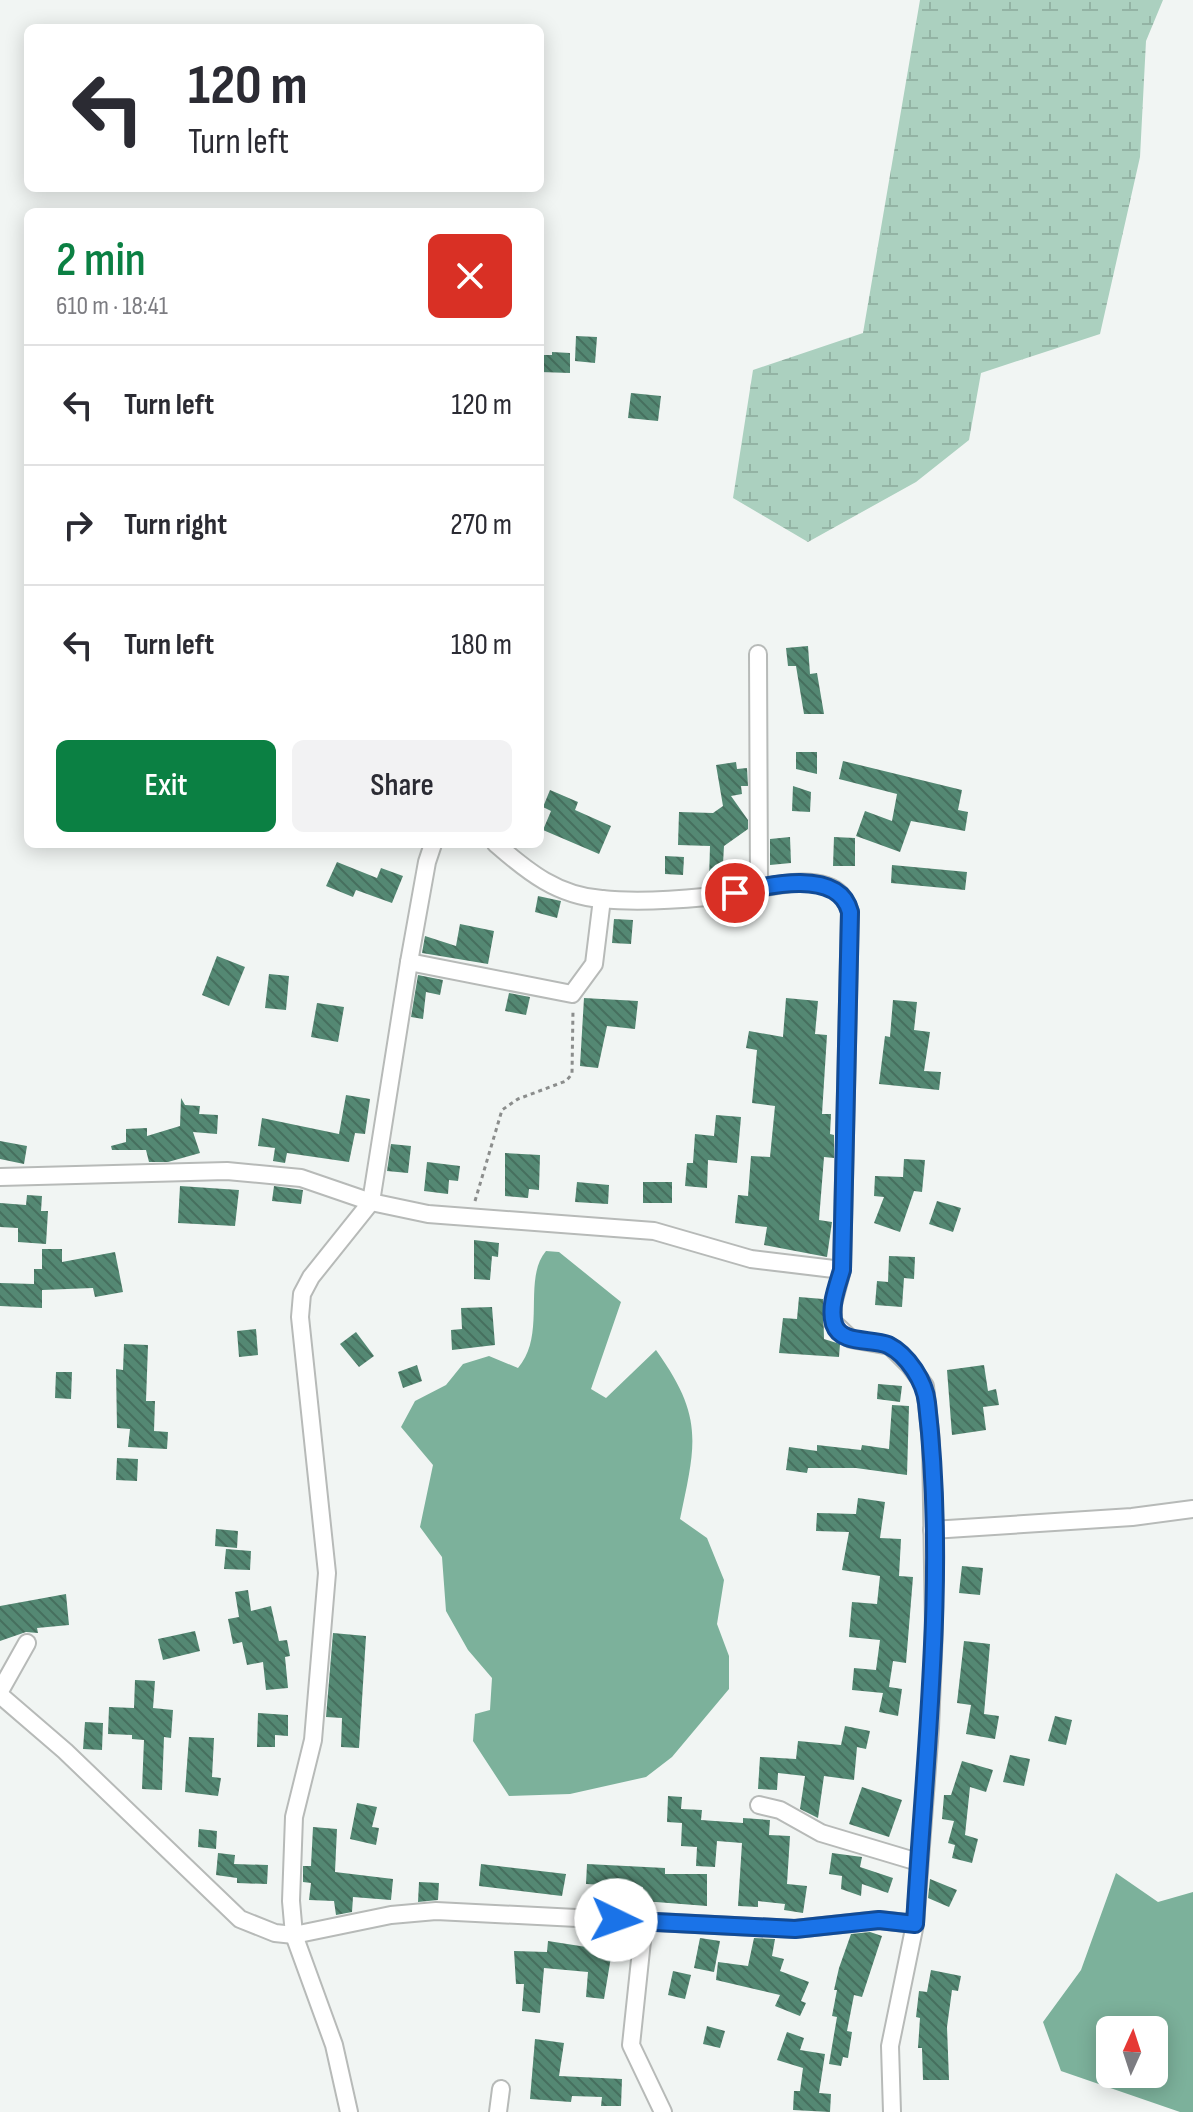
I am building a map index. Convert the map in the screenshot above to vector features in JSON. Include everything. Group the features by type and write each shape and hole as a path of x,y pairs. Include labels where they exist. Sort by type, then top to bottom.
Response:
{"street":[{"path":"758,654 759,887"},
{"path":"349,2112 334,2045 294,1935 291,1862 294,1817 313,1740 327,1573 300,1317 302,1294 311,1277 371,1202 409,962 432,848"},
{"path":"501,848 535,877 553,887 602,899 826,885 842,895 850,912 842,1270 833,1304 837,1329 851,1339 890,1346 925,1386 931,1441 933,1657 915,1924 890,2046 892,2112"},
{"path":"409,962 572,994 594,964 602,899"},
{"path":"0,1177 227,1171 313,1179 371,1202 470,1219 654,1231 751,1259 842,1270"},
{"path":"932,1530 1132,1517 1193,1509"},
{"path":"27,1643 0,1693 186,1865 226,1908 259,1928 294,1935 391,1915 436,1911 795,1929 879,1920 915,1924"},
{"path":"759,1805 780,1810 821,1833 918,1862"},
{"path":"644,1922 631,2045 663,2112"},
{"path":"498,2112 501,2089"}],"path":[{"path":"470,1219 502,1110 572,1074 572,994"}],"green space":[{"path":"920,0 1163,0 1146,41 1140,157 1100,334 981,373 969,440 916,482 808,542 733,498 753,370 863,333"}],"shaded area":[{"path":"546,1251 559,1252 621,1302 591,1389 606,1398 656,1350 682,1394 689,1413 692,1450 680,1519 707,1538 724,1580 717,1624 729,1656 729,1689 672,1757 646,1777 570,1794 509,1796 473,1741 475,1714 490,1710 492,1678 468,1650 446,1611 442,1557 420,1527 433,1465 401,1427 415,1401 446,1385 463,1364 489,1356 518,1368 527,1355 531,1340 536,1276"},
{"path":"1116,1873 1158,1902 1193,1892 1193,2112 1180,2112 1110,2088 1168,2088 1168,2016 1096,2016 1096,2083 1061,2071 1043,2022 1081,1970"}],"building":[{"path":"576,336 597,337 595,363 575,361"},
{"path":"552,352 570,353 570,373 544,372 544,355 552,355"},
{"path":"631,393 661,396 658,421 628,418"},
{"path":"808,646 810,674 817,673 824,714 804,714 796,666 788,666 786,648"},
{"path":"796,752 817,752 817,774 796,769"},
{"path":"843,761 962,790 958,810 968,812 965,831 911,821 900,852 856,836 865,811 892,821 897,794 839,779"},
{"path":"736,762 737,769 747,768 748,786 741,786 742,794 731,796 748,820 748,829 724,846 722,881 709,880 710,846 678,845 679,812 713,813 723,806 716,765"},
{"path":"793,786 811,792 810,812 792,811"},
{"path":"550,790 578,802 575,810 611,826 599,854 544,830 551,811 544,805"},
{"path":"790,837 791,863 770,865 770,839"},
{"path":"834,837 855,838 855,866 833,866"},
{"path":"665,856 684,857 683,875 665,874"},
{"path":"337,862 377,878 381,868 403,876 392,903 356,890 353,897 326,886"},
{"path":"892,865 967,872 965,890 891,883"},
{"path":"538,896 561,901 557,918 535,912"},
{"path":"614,919 633,920 631,944 612,943"},
{"path":"460,924 494,931 488,964 422,953 425,936 456,946"},
{"path":"217,956 245,967 229,1006 202,995"},
{"path":"269,974 289,976 286,1010 265,1008"},
{"path":"418,975 443,980 440,995 426,992 423,1019 411,1017"},
{"path":"509,993 530,997 526,1015 505,1011"},
{"path":"584,998 638,1001 635,1029 607,1026 598,1068 580,1066"},
{"path":"786,998 818,1001 815,1034 827,1035 822,1114 831,1114 834,1158 824,1157 819,1220 832,1222 827,1257 764,1245 767,1227 735,1223 738,1195 748,1196 751,1156 770,1157 775,1106 752,1103 757,1050 746,1048 749,1031 783,1037"},
{"path":"893,1000 917,1002 914,1030 930,1032 924,1071 941,1072 939,1090 879,1084 885,1036 890,1037"},
{"path":"317,1003 344,1007 338,1042 311,1037"},
{"path":"346,1095 370,1099 365,1134 355,1133 349,1162 287,1153 285,1163 273,1161 275,1148 258,1146 262,1118 339,1134"},
{"path":"181,1098 185,1105 200,1106 199,1114 218,1115 217,1134 193,1132 200,1153 168,1162 149,1162 146,1150 112,1150 111,1146 126,1142 126,1129 147,1128 147,1136 180,1126"},
{"path":"716,1115 741,1117 737,1163 708,1160 707,1188 685,1186 687,1163 693,1163 695,1134 714,1136"},
{"path":"0,1141 27,1146 24,1164 0,1159"},
{"path":"391,1144 411,1146 408,1173 387,1171"},
{"path":"505,1153 540,1155 539,1190 529,1189 528,1198 505,1196"},
{"path":"904,1159 925,1160 922,1192 914,1191 900,1232 874,1223 884,1197 874,1196 875,1176 903,1177"},
{"path":"427,1162 460,1166 458,1181 449,1180 448,1194 424,1191"},
{"path":"577,1182 609,1185 608,1204 575,1202"},
{"path":"643,1182 672,1182 672,1203 643,1203"},
{"path":"180,1186 239,1190 235,1226 178,1223"},
{"path":"274,1186 303,1190 301,1204 272,1201"},
{"path":"27,1195 42,1196 41,1211 48,1211 46,1244 18,1242 18,1228 0,1227 0,1203 26,1205"},
{"path":"937,1201 961,1208 953,1232 929,1224"},
{"path":"474,1240 499,1243 498,1257 492,1256 490,1280 474,1279"},
{"path":"42,1249 62,1249 62,1262 115,1252 123,1292 95,1297 93,1288 42,1290 42,1308 0,1306 0,1283 34,1284 34,1269 42,1269"},
{"path":"889,1256 915,1257 914,1279 904,1278 902,1307 875,1305 877,1281 888,1282"},
{"path":"799,1297 823,1299 824,1339 840,1344 839,1357 779,1353 783,1318 797,1319"},
{"path":"492,1307 495,1345 452,1350 451,1330 462,1329 461,1308"},
{"path":"256,1329 258,1355 239,1357 237,1331"},
{"path":"356,1332 374,1356 359,1367 340,1344"},
{"path":"124,1344 148,1345 146,1401 155,1401 154,1431 168,1432 167,1449 128,1447 130,1429 117,1428 116,1369 123,1370"},
{"path":"417,1365 422,1381 403,1388 398,1372"},
{"path":"984,1365 988,1391 996,1389 999,1405 983,1407 986,1430 952,1435 947,1370"},
{"path":"56,1372 72,1372 71,1399 55,1398"},
{"path":"878,1384 902,1386 900,1402 877,1399"},
{"path":"892,1405 909,1406 907,1475 856,1468 808,1468 807,1473 786,1470 789,1447 817,1451 817,1445 861,1450 862,1445 889,1449"},
{"path":"117,1458 138,1459 137,1481 116,1480"},
{"path":"858,1498 885,1502 880,1538 901,1539 899,1576 913,1577 906,1663 893,1661 889,1687 902,1689 898,1716 879,1712 883,1693 852,1690 854,1668 876,1670 880,1640 849,1637 852,1602 877,1604 880,1576 842,1570 849,1532 816,1531 817,1513 856,1514"},
{"path":"216,1529 238,1531 237,1548 215,1546"},
{"path":"226,1549 251,1551 250,1570 224,1569"},
{"path":"962,1566 983,1568 980,1595 959,1593"},
{"path":"248,1590 251,1611 271,1606 279,1641 287,1640 290,1656 285,1657 288,1688 266,1690 263,1662 247,1665 242,1642 233,1644 228,1619 239,1617 235,1592"},
{"path":"66,1594 69,1625 37,1628 38,1633 26,1632 0,1641 0,1606"},
{"path":"195,1631 200,1651 163,1660 158,1639"},
{"path":"333,1633 366,1636 359,1748 341,1747 342,1718 326,1717"},
{"path":"964,1641 990,1644 984,1714 999,1716 995,1739 966,1734 971,1705 957,1703"},
{"path":"135,1680 155,1681 153,1708 173,1710 171,1738 164,1737 162,1790 142,1789 144,1740 132,1739 132,1735 108,1734 109,1707 134,1708"},
{"path":"258,1713 288,1715 288,1736 275,1735 275,1747 257,1747"},
{"path":"1055,1716 1072,1720 1066,1745 1048,1741"},
{"path":"85,1722 103,1723 102,1750 83,1749"},
{"path":"845,1726 870,1731 866,1749 857,1747 854,1780 824,1776 818,1818 800,1809 805,1776 778,1773 777,1790 758,1789 760,1757 796,1759 798,1741 841,1745"},
{"path":"189,1737 214,1738 212,1777 221,1778 218,1796 185,1792"},
{"path":"1010,1755 1030,1759 1024,1786 1003,1782"},
{"path":"962,1761 993,1770 986,1792 970,1787 965,1835 978,1839 972,1863 952,1858 955,1845 948,1843 954,1821 942,1819 944,1795 951,1795"},
{"path":"862,1787 902,1800 889,1837 849,1824"},
{"path":"668,1796 682,1797 681,1809 702,1810 701,1820 743,1823 743,1818 770,1820 769,1835 790,1836 787,1884 807,1886 803,1913 784,1910 785,1904 758,1901 758,1907 738,1906 742,1843 717,1841 715,1867 696,1866 697,1847 681,1846 682,1823 667,1822"},
{"path":"357,1803 377,1807 372,1827 379,1828 376,1845 350,1839"},
{"path":"313,1827 337,1829 335,1872 393,1879 391,1900 353,1897 352,1912 336,1915 334,1901 309,1900 311,1883 303,1882 303,1866 311,1866"},
{"path":"199,1829 217,1831 216,1849 198,1847"},
{"path":"218,1853 235,1855 234,1864 268,1865 267,1884 237,1883 237,1878 216,1875"},
{"path":"832,1853 862,1857 860,1867 893,1878 888,1893 862,1884 861,1896 841,1889 842,1876 829,1874"},
{"path":"481,1864 566,1874 562,1896 479,1886"},
{"path":"587,1864 665,1868 665,1874 707,1874 707,1906 643,1901 643,1887 586,1884"},
{"path":"930,1879 957,1890 949,1907 928,1898"},
{"path":"419,1882 439,1883 438,1900 418,1902"},
{"path":"870,1932 882,1936 862,1997 854,1995 847,2031 852,2032 848,2058 843,2057 841,2066 829,2064 837,2017 832,2016 839,1968 851,1934"},
{"path":"700,1938 720,1941 714,1972 694,1968"},
{"path":"754,1938 775,1939 772,1956 784,1959 780,1971 809,1982 801,2001 806,2003 800,2016 775,2006 780,1995 716,1980 718,1962 748,1966"},
{"path":"548,1941 612,1951 604,1999 586,1997 588,1972 544,1968 540,2013 522,2011 524,1984 516,1984 514,1951 547,1952"},
{"path":"931,1970 961,1976 958,1991 952,1990 947,2027 949,2080 923,2080 922,2048 918,2048 920,2018 916,2017 919,1991 927,1992"},
{"path":"673,1971 691,1975 685,1999 668,1995"},
{"path":"707,2026 725,2031 720,2048 703,2044"},
{"path":"787,2032 804,2038 800,2050 825,2054 819,2093 831,2094 830,2112 793,2110 794,2091 800,2091 803,2068 777,2060"},
{"path":"535,2039 564,2043 559,2076 622,2079 621,2106 601,2106 602,2097 572,2096 571,2102 530,2099"}],"route":[{"path":"616,1920 795,1929 863,1920 915,1924 934,1629 931,1441 925,1386 910,1366 890,1346 851,1339 833,1322 833,1304 842,1270 850,912 842,895 826,885 759,887 735,893"}]}
